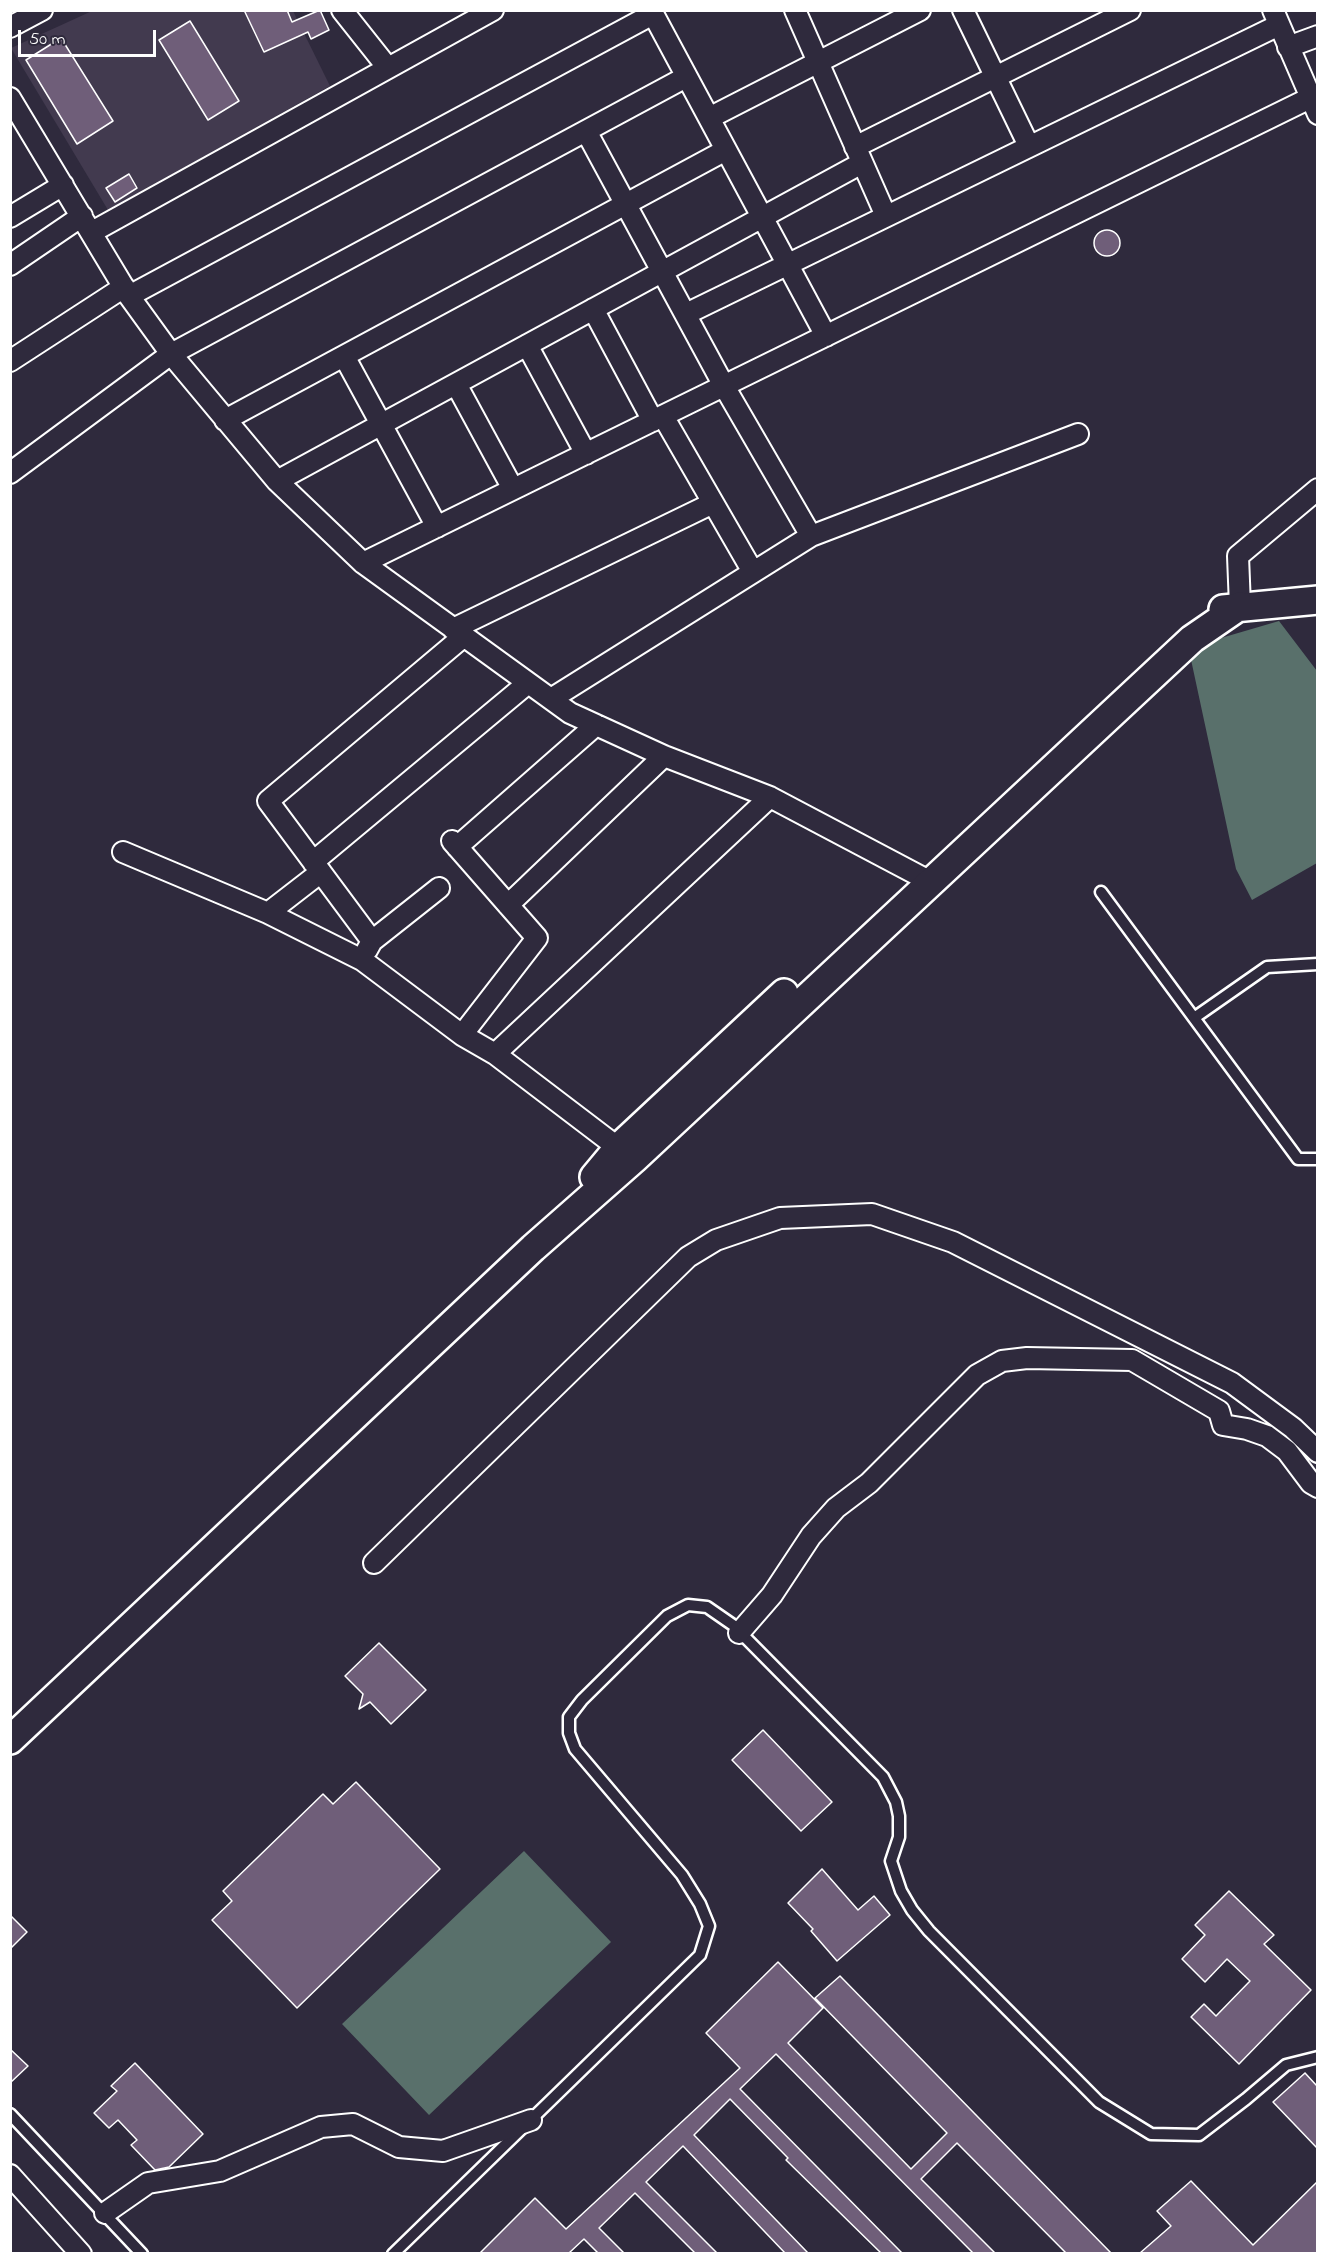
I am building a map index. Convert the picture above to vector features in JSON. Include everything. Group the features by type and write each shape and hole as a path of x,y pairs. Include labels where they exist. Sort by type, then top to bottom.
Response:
{"street":[{"path":"10,27 42,10"},
{"path":"342,10 388,68"},
{"path":"10,265 388,68 493,10"},
{"path":"795,10 886,216"},
{"path":"709,118 920,10"},
{"path":"963,10 1029,146"},
{"path":"277,481 762,218 859,155 995,78 1130,10"},
{"path":"10,361 127,292 652,12 826,336"},
{"path":"363,563 826,336 1314,106 1276,18 1029,146 686,314"},
{"path":"1288,47 1317,36"},
{"path":"10,473 171,354 686,76"},
{"path":"10,98 127,292 171,354 277,481 363,563 570,713 664,756 770,797 922,878"},
{"path":"586,131 724,386 811,536"},
{"path":"225,420 726,150"},
{"path":"10,217 63,185"},
{"path":"593,309 753,572"},
{"path":"527,345 586,454"},
{"path":"344,356 437,527"},
{"path":"456,384 513,489"},
{"path":"551,699 811,536 1078,434"},
{"path":"1240,606 1238,556 1317,489"},
{"path":"372,941 268,801 459,632 713,503"},
{"path":"10,1740 533,1248 626,1153 922,878 1192,639 1240,606 1317,600"},
{"path":"268,913 317,867 528,683"},
{"path":"462,1035 537,938 454,844 596,725"},
{"path":"508,905 664,756"},
{"path":"495,1054 770,797"},
{"path":"123,852 268,913 362,960 462,1035 495,1054 626,1153"},
{"path":"362,960 372,941 439,888"},
{"path":"374,1563 688,1257 716,1240 780,1218 872,1214 953,1242 1232,1383 1293,1428 1317,1452"},
{"path":"739,1633 772,1595 811,1536 836,1508 869,1483 976,1374 1002,1361 1027,1358 1132,1360 1219,1411 1223,1425 1247,1428 1268,1436 1287,1451 1311,1484 1317,1487"},
{"path":"105,2214 148,2183 220,2171 321,2127 353,2124 399,2147 443,2151 531,2120"},
{"path":"10,2175 81,2253"}],"lane":[{"path":"1101,892 1298,1159 1317,1159"},
{"path":"1194,1018 1267,968 1317,964"},
{"path":"393,2253 700,1956 709,1926 700,1904 682,1875 575,1749 569,1732 569,1717 582,1700 667,1616 688,1605 707,1607 727,1620 883,1777 896,1802 899,1816 899,1838 891,1861 900,1891 912,1910 929,1931 1099,2102 1151,2134 1199,2135 1286,2065 1317,2056"},
{"path":"10,2114 142,2253"}],"shaded area":[{"path":"92,11 293,11 330,86 108,210 11,48"}],"green space":[{"path":"1279,621 1317,671 1317,863 1252,900 1236,869 1190,655 1204,643"},
{"path":"524,1851 611,1942 429,2115 342,2024"}],"building":[{"path":"244,10 287,10 292,22 320,10 329,30 311,39 308,32 264,52"},
{"path":"190,21 239,101 208,120 159,40"},
{"path":"61,38 113,121 77,144 26,60"},
{"path":"129,174 137,188 115,202 106,188"},
{"path":"1107,230 1116,234 1120,243 1116,252 1107,256 1098,252 1094,243 1098,234"},
{"path":"379,1643 426,1690 391,1724 370,1702 359,1709 363,1694 345,1676"},
{"path":"763,1730 832,1802 801,1831 732,1760"},
{"path":"356,1782 440,1869 297,2008 212,1920 232,1901 223,1891 323,1794 333,1804"},
{"path":"822,1869 858,1910 874,1896 890,1915 837,1961 811,1931 813,1929 788,1903"},
{"path":"1229,1891 1274,1935 1264,1944 1311,1990 1239,2064 1191,2017 1204,2004 1216,2016 1250,1981 1227,1959 1205,1982 1182,1959 1205,1935 1195,1925"},
{"path":"10,1915 27,1932 10,1949"},
{"path":"778,1962 823,2008 788,2043 911,2169 947,2133 815,1998 840,1976 1111,2253 1066,2253 957,2143 921,2179 995,2253 973,2253 776,2054 740,2089 902,2253 881,2253 786,2160 788,2158 730,2099 694,2135 808,2253 785,2253 683,2146 646,2182 717,2253 695,2253 635,2193 599,2228 624,2253 598,2253 584,2239 569,2253 480,2253 535,2198 566,2229 740,2068 706,2033"},
{"path":"10,2049 28,2066 10,2083"},
{"path":"135,2063 203,2134 169,2167 155,2170 131,2145 137,2140 118,2120 109,2128 94,2113 117,2091 111,2086"},
{"path":"1305,2073 1317,2086 1317,2148 1273,2102"},
{"path":"1191,2181 1253,2245 1317,2182 1317,2253 1140,2253 1171,2226 1157,2211"}]}
